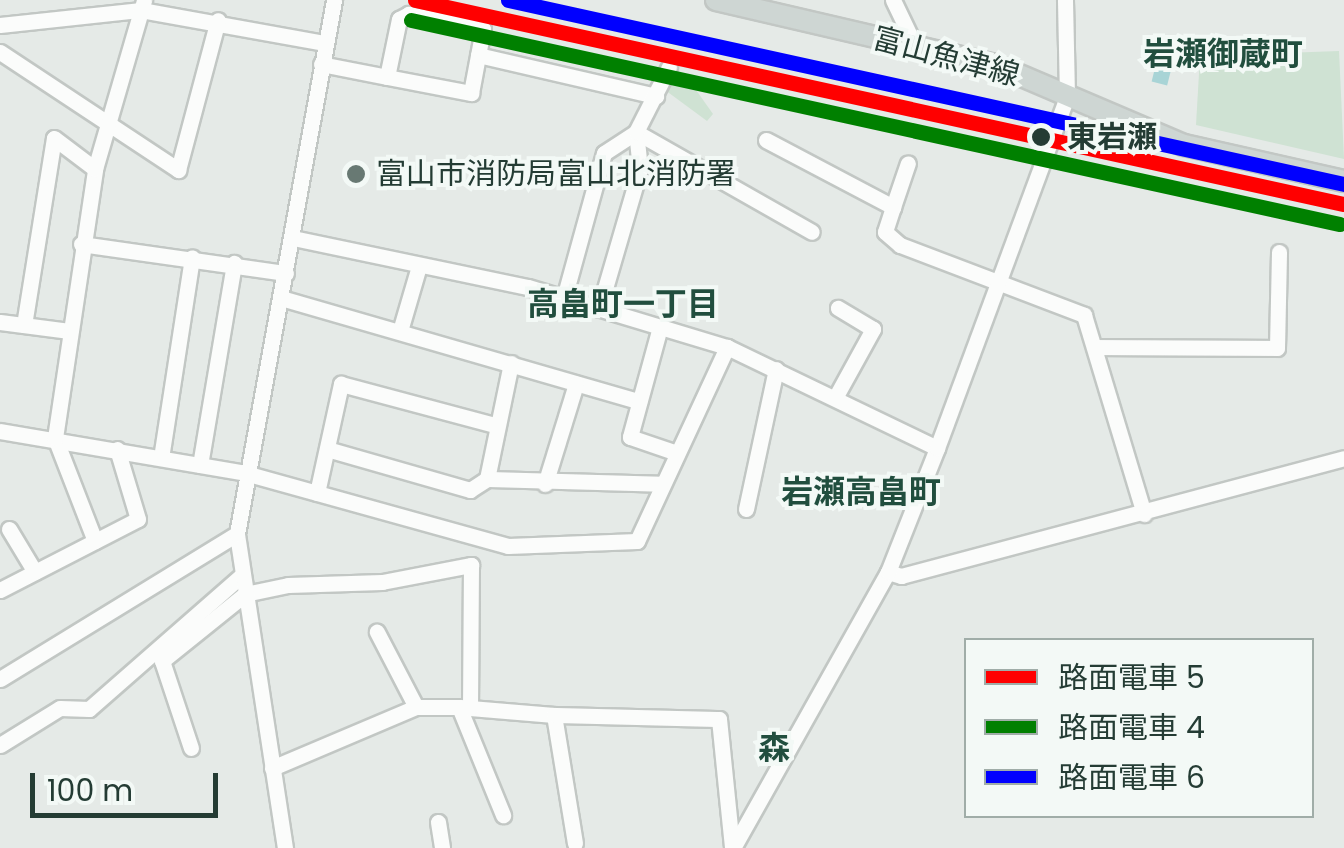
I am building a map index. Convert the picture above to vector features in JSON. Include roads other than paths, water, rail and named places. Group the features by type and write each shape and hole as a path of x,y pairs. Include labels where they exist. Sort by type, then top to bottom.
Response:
{"main road":[{"name":"富山魚津線","path":"716,0 915,46 1067,96 1184,145 1344,181"}],"street":[{"path":"285,848 237,534 245,473 293,238 334,0"},
{"path":"893,0 915,46"},
{"path":"726,847 888,572 1067,96 1065,0"},
{"path":"0,25 142,5 325,43"},
{"path":"96,541 55,438 95,168 142,5"},
{"path":"321,64 387,77 471,93 484,29 409,14 399,19 387,77"},
{"path":"0,52 178,170 218,20"},
{"path":"478,55 656,96"},
{"path":"564,298 604,153 636,132 668,68"},
{"path":"636,132 812,232"},
{"path":"599,308 640,169 636,132"},
{"path":"24,325 54,138 95,168"},
{"path":"766,140 893,207"},
{"path":"908,163 885,232 900,244 997,275 1084,314 1098,347 1144,514"},
{"path":"293,238 564,298 727,348 937,448"},
{"path":"82,244 192,256 286,272"},
{"path":"1098,347 1278,348 1279,252"},
{"path":"161,458 192,256"},
{"path":"200,465 234,264"},
{"path":"400,332 419,266"},
{"path":"281,298 639,401"},
{"path":"835,398 873,329 838,308"},
{"path":"0,322 69,330"},
{"path":"660,327 630,437 676,453"},
{"path":"0,431 245,473 508,546 637,541 727,348"},
{"path":"487,479 494,426 512,363"},
{"path":"746,509 776,370"},
{"path":"317,493 341,384 494,426"},
{"path":"545,484 576,384"},
{"path":"0,590 138,519 117,449"},
{"path":"327,449 470,490 487,479 545,484 662,484"},
{"path":"888,572 900,576 1344,458"},
{"path":"9,529 34,572"},
{"path":"0,679 237,534"},
{"path":"191,748 162,661 244,594 471,565 465,707 503,815"},
{"path":"0,745 60,708 88,709 241,576"},
{"path":"377,632 416,707"},
{"path":"272,768 416,707 465,707 554,716 720,719 726,847"},
{"path":"554,716 575,843"},
{"path":"438,822 442,848"}],"water":[{"path":"1163,36 1179,40 1167,85 1152,82"}],"tram line":[{"name":"5","path":"415,0 1344,204"},
{"name":"6","path":"508,0 1344,184"},
{"name":"4","path":"411,20 1340,224"}],"place":[{"name":"東岩瀬","path":"1041,137"},
{"name":"富山市消防局富山北消防署","path":"356,174"}],"district":[{"name":"岩瀬御蔵町","path":"1223,54"},
{"name":"高畠町一丁目","path":"623,304"},
{"name":"岩瀬高畠町","path":"861,492"},
{"name":"森","path":"774,748"}]}
